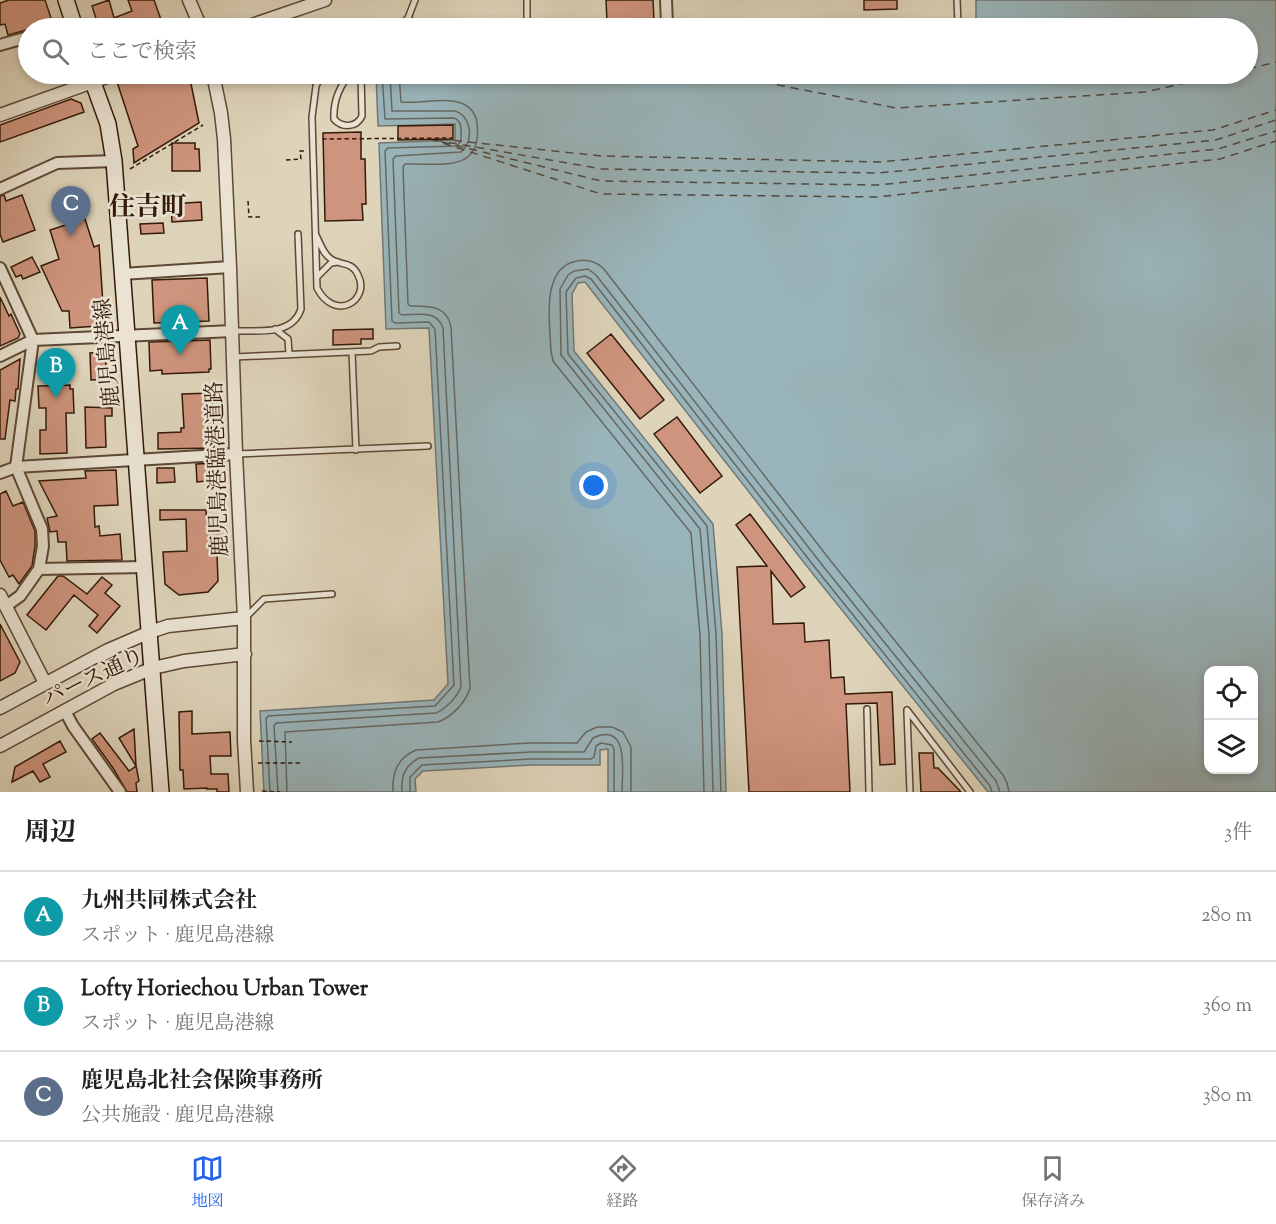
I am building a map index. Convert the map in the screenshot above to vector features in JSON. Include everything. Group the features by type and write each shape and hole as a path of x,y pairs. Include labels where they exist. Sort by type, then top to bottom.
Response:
{"main road":[{"path":"66,0 72,18"},
{"name":"鹿児島港線","path":"94,84 108,124 114,161 161,792"}],"street":[{"path":"189,0 197,18"},
{"path":"272,18 325,0"},
{"path":"666,0 667,18"},
{"path":"0,45 18,40"},
{"path":"0,115 75,84"},
{"name":"鹿児島港臨港道路","path":"215,84 224,139 231,267 236,454 244,618 244,741 247,792"},
{"path":"0,189 57,163 114,161"},
{"path":"122,274 231,267"},
{"path":"0,268 33,340 16,467 42,529 43,555 39,569 20,596 3,601 45,683"},
{"path":"0,356 33,340 232,331"},
{"path":"0,473 16,467 236,454"},
{"path":"39,569 143,567"},
{"name":"パース通り","path":"0,708 106,651 150,632 168,626 244,618"},
{"name":"パース通り","path":"0,746 114,684 153,668 184,661 245,654"},
{"path":"65,711 120,792"}],"lane":[{"path":"408,18 415,0"},
{"path":"527,0 527,18"},
{"path":"957,0 958,18"},
{"path":"316,235 330,259 348,263 358,275 361,284 359,293 356,299 349,304 341,307 333,306 326,302 317,288 312,139 313,104 317,84"},
{"path":"342,84 334,105 334,119 343,125 354,125 359,123 362,116 362,84"},
{"path":"232,331 275,329 289,325 299,315 301,309 298,234"},
{"path":"316,278 331,263 339,262"},
{"path":"275,329 288,339 290,354"},
{"path":"233,357 352,352 397,346"},
{"path":"352,352 356,450"},
{"path":"236,454 428,446"},
{"path":"244,618 264,599 332,594"},
{"path":"867,709 869,792"},
{"path":"910,792 907,710 970,792"}],"path":[{"path":"130,169 203,125"},
{"path":"312,139 453,138"},
{"path":"341,139 342,144"},
{"path":"286,160 301,159 300,151"},
{"path":"248,201 249,217 261,217"},
{"path":"259,741 292,742"},
{"path":"258,763 301,763"},
{"path":"262,791 280,792"}],"water":[{"path":"976,0 1276,0 1276,792 988,792 813,574 585,282 578,283 572,294 574,351 713,524 722,634 726,792 608,792 608,749 600,750 600,765 531,765 423,771 415,779 416,792 264,792 260,711 434,700 448,684 429,328 386,329 379,143 455,140 455,124 378,126 376,84 1258,84 1258,18 976,18"}],"building":[{"path":"9,0 45,0 51,18 18,18 18,32 8,35 5,24 0,25 0,3"},
{"path":"109,0 114,18 96,18 92,6"},
{"path":"128,0 154,0 160,18 114,18 132,11"},
{"path":"606,0 653,0 654,18 607,18"},
{"path":"864,0 897,0 897,9 864,10"},
{"path":"118,84 191,84 199,123 134,163 133,149 138,146"},
{"path":"71,99 81,103 84,112 0,142 0,125"},
{"path":"453,125 453,139 398,140 398,126"},
{"path":"361,132 361,159 365,159 366,204 362,204 363,220 325,221 323,133"},
{"path":"172,143 195,143 195,149 199,149 200,171 172,171"},
{"path":"4,195 6,201 22,195 35,230 3,242 0,234 0,196"},
{"path":"201,202 202,220 172,222 171,204"},
{"path":"85,219 94,247 99,245 104,319 98,326 70,328 69,311 62,311 41,266 59,259 50,230"},
{"path":"163,223 164,233 141,234 140,224"},
{"path":"32,257 40,272 23,279 21,275 16,277 11,267"},
{"path":"207,278 209,321 154,323 152,280"},
{"path":"0,297 20,334 18,338 0,346"},
{"path":"373,329 373,339 361,339 361,344 333,345 333,330"},
{"path":"611,334 664,400 640,419 587,353"},
{"path":"210,340 211,369 209,372 162,374 162,370 150,371 149,342"},
{"path":"105,352 109,379 91,380 90,353"},
{"path":"20,359 15,401 10,400 5,439 0,439 0,370"},
{"path":"70,385 70,389 73,389 74,413 66,413 67,453 40,454 40,430 46,430 46,408 39,408 38,386"},
{"path":"212,393 214,448 158,449 158,433 181,432 181,428 184,428 182,394"},
{"path":"85,407 112,408 112,416 105,416 106,447 86,448"},
{"path":"677,417 722,476 700,493 654,434"},
{"path":"215,463 216,480 197,482 196,464"},
{"path":"157,468 174,468 175,482 157,483"},
{"path":"116,470 118,505 94,506 95,527 99,526 100,536 120,534 122,560 67,561 66,542 58,542 57,531 50,532 47,518 57,516 39,481 86,478 85,471"},
{"path":"6,491 13,506 23,502 35,531 32,566 19,584 13,575 9,577 0,560 0,494"},
{"path":"160,510 206,510 207,524 220,523 221,536 219,536 217,554 218,581 208,592 179,595 165,584 163,552 187,551 186,519 160,520"},
{"path":"750,514 805,587 791,597 771,571 773,624 804,623 805,642 829,640 831,678 844,677 845,694 892,692 895,764 880,765 877,703 846,704 850,792 749,792 737,567 767,566 736,525"},
{"path":"58,576 63,576 87,594 102,577 112,585 105,593 120,606 97,633 89,626 98,615 74,595 46,630 27,615"},
{"path":"0,624 20,662 15,673 0,681"},
{"path":"192,711 192,734 230,732 231,756 210,756 211,774 228,774 229,792 217,792 217,789 207,788 184,789 183,770 180,770 179,712"},
{"path":"134,729 136,766 119,738"},
{"path":"100,733 129,771 136,766 139,781 136,783 137,792 127,792 92,739"},
{"path":"60,741 66,752 43,764 50,777 40,782 33,771 12,782 15,767"},
{"path":"919,753 933,753 934,768 938,768 961,792 921,792"}],"ferry route":[{"path":"1258,66 1276,62"},
{"path":"773,84 896,108 1145,92 1181,84"},
{"path":"440,139 602,156 880,162 1213,130 1276,110"},
{"path":"435,140 602,169 879,173 1216,140 1276,120"},
{"path":"442,142 601,181 878,185 1218,149 1276,131"},
{"path":"430,139 601,194 877,197 1220,159 1276,141"}],"place":[{"name":"鹿児島北社会保険事務所","path":"71,236"},
{"name":"九州共同株式会社","path":"180,355"},
{"name":"Lofty Horiechou Urban Tower","path":"56,398"}],"district":[{"name":"住吉町","path":"148,206"}]}
